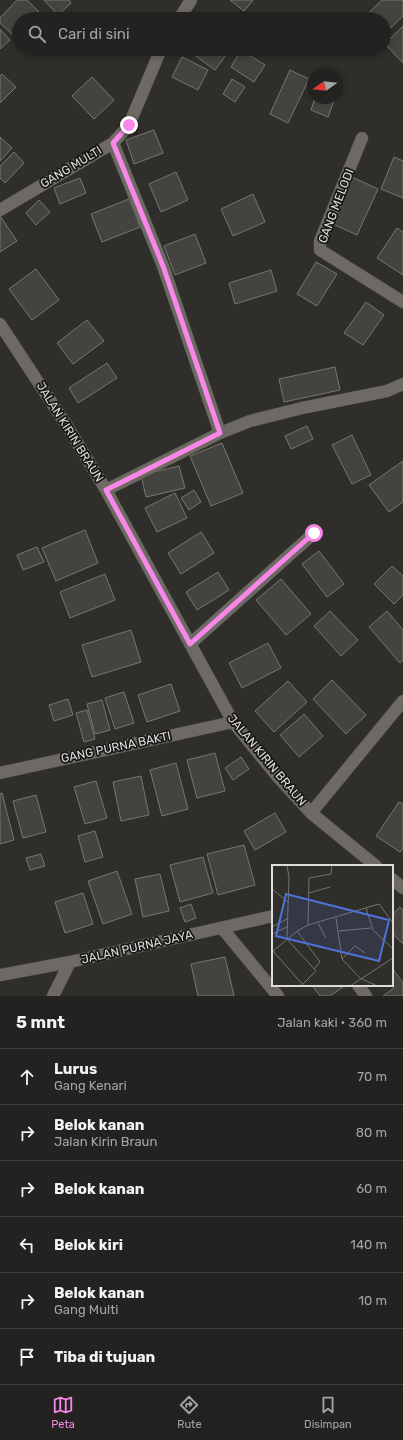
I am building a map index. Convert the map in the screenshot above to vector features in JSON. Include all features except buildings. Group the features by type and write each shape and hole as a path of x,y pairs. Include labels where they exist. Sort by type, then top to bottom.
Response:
{"street":[{"path":"183,12 191,0"},
{"name":"GANG MULTI","path":"0,210 113,143 129,125 159,56"},
{"name":"GANG MELODI","path":"362,138 320,241 320,250 403,302"},
{"path":"113,143 163,266 220,433"},
{"name":"JALAN KIRIN BRAUN","path":"0,324 67,426 106,490 232,722 277,776 312,813 375,865"},
{"path":"106,490 220,433 250,421 302,408 387,391 403,384"},
{"path":"190,644 314,533"},
{"path":"312,813 403,701"},
{"name":"GANG PURNA BAKTI","path":"0,773 232,722"},
{"name":"JALAN PURNA JAYA","path":"0,975 70,962 272,916"},
{"path":"222,928 278,996"},
{"path":"53,996 70,962"},
{"path":"359,986 366,996"}],"route":[{"path":"129,125 113,143 163,266 197,370 220,433 106,490 190,644 314,533"}]}
